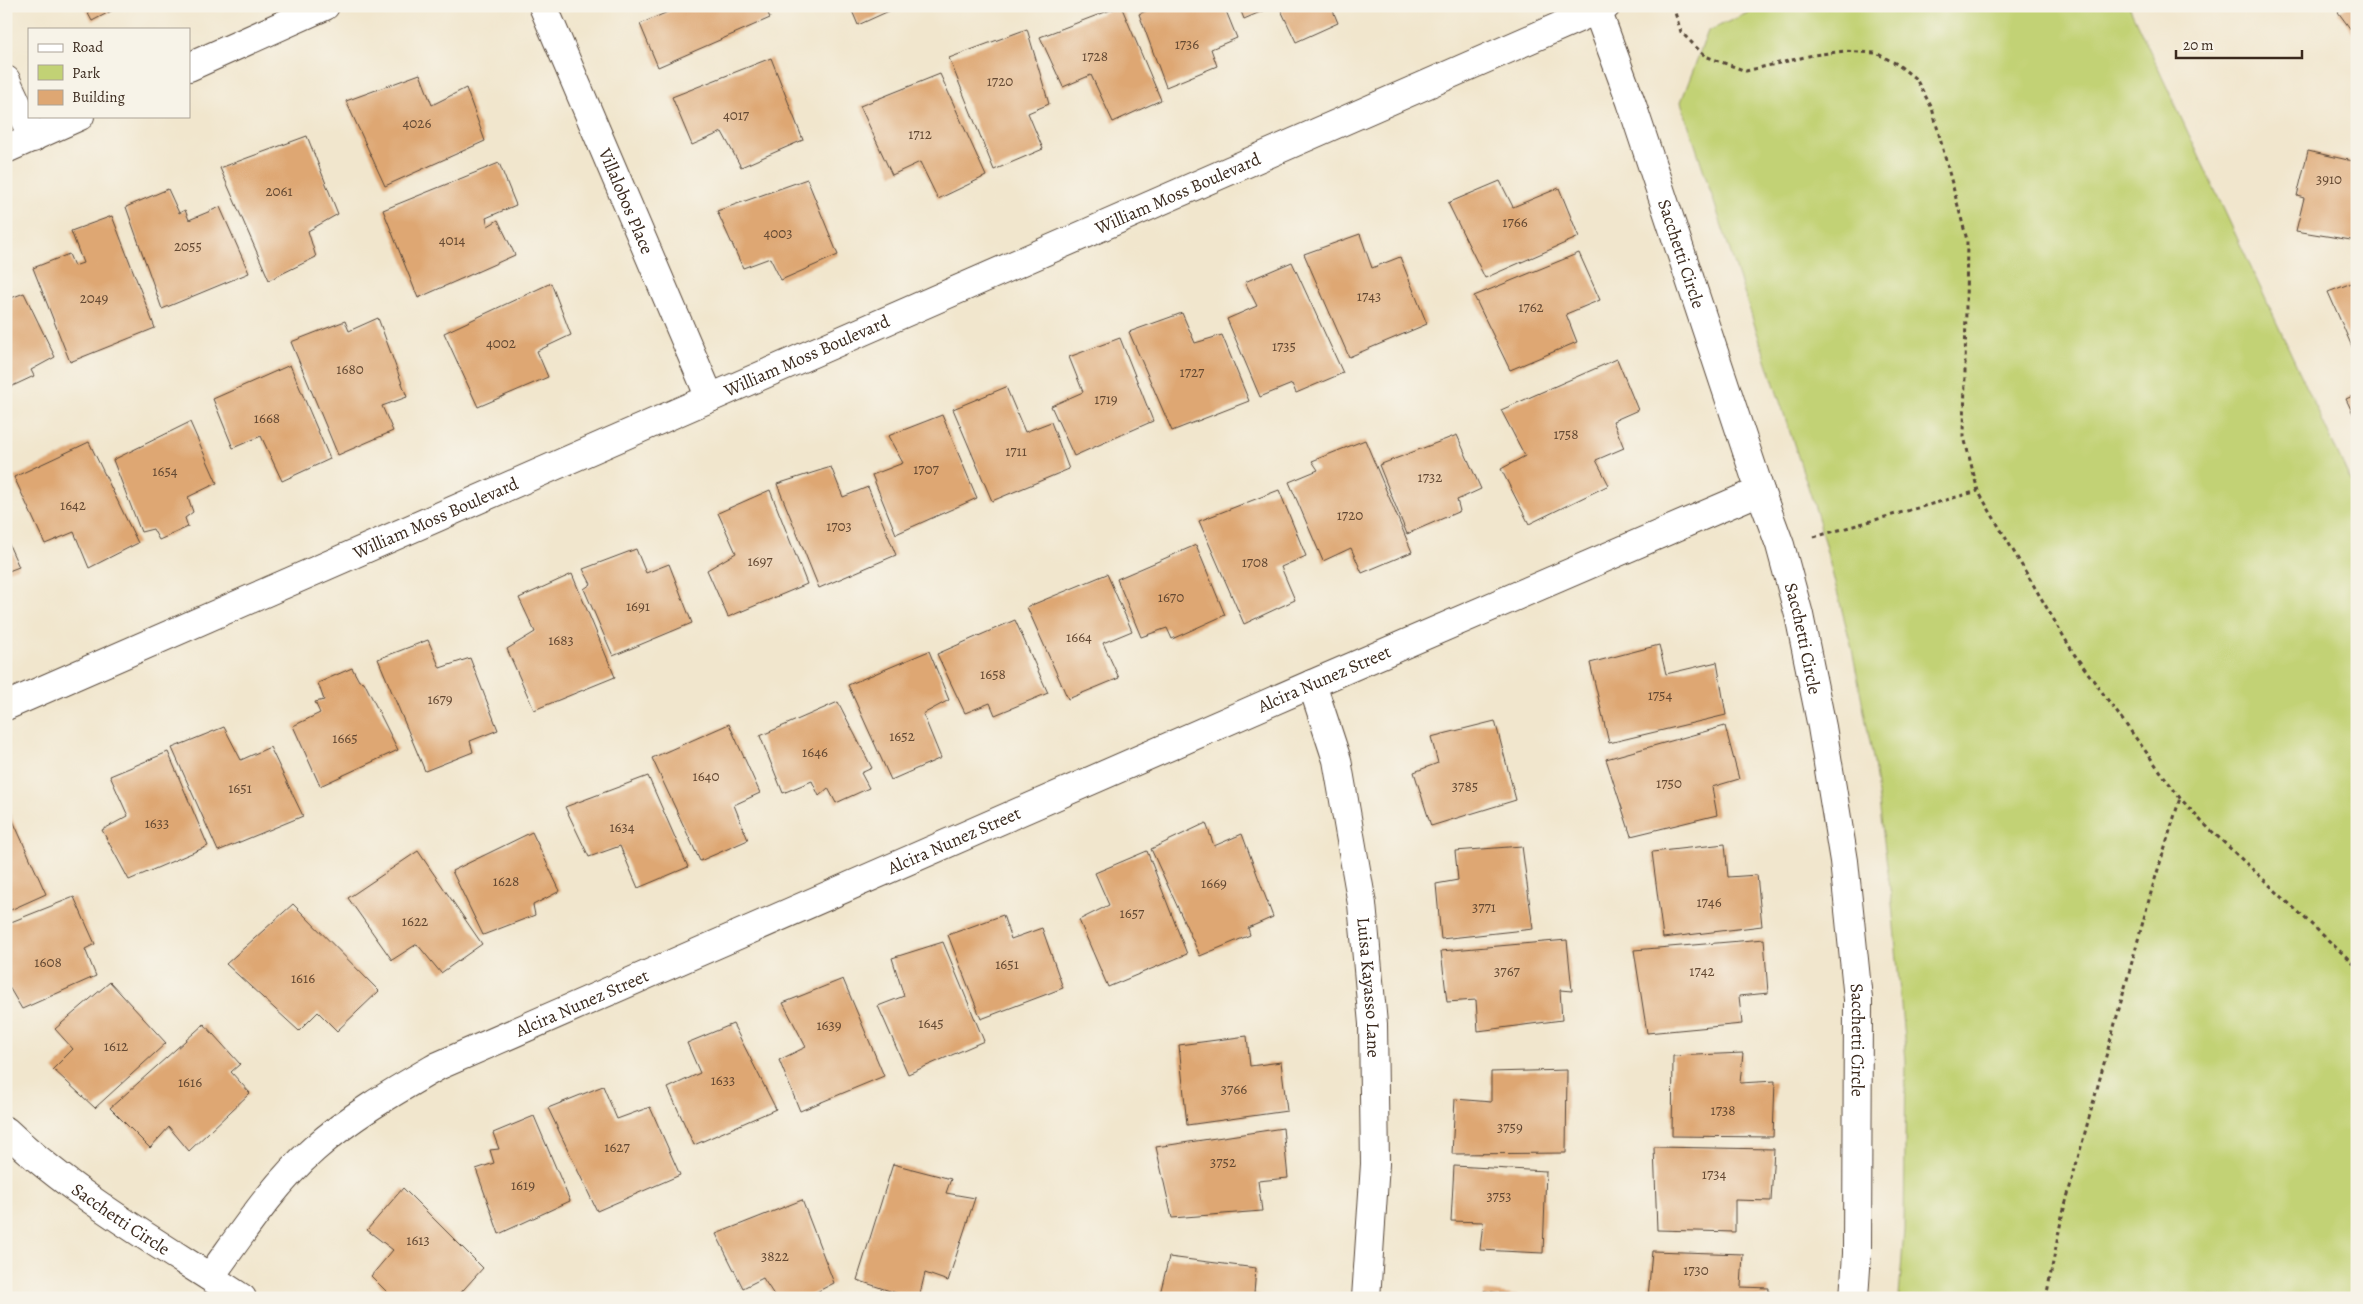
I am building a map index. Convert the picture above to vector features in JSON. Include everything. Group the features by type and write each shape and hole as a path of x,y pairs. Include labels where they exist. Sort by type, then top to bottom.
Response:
{"street":[{"path":"190,67 324,6"},
{"name":"Villalobos Place","path":"543,6 710,398"},
{"name":"William Moss Boulevard","path":"6,706 1601,8"},
{"name":"Sacchetti Circle","path":"1601,8 1760,491 1780,545 1799,616 1822,727 1844,861 1858,999 1858,1254 1854,1298"},
{"path":"6,80 33,138"},
{"path":"6,149 76,118"},
{"name":"Alcira Nunez Street","path":"210,1277 266,1200 313,1149 374,1103 438,1066 1312,684 1760,491"},
{"name":"Luisa Kayasso Lane","path":"1312,684 1339,770 1362,904 1374,1024 1375,1164 1366,1298"},
{"name":"Sacchetti Circle","path":"6,1130 30,1153 103,1209 242,1298"}],"path":[{"path":"1673,6 1681,32 1705,56 1746,71 1812,55 1845,51 1876,53 1897,64 1916,79 1932,108 1967,240 1964,437 1978,491 2074,654 2180,798 2202,822 2357,967"},
{"path":"1780,545 1850,528 1978,491"},
{"path":"2046,1298 2062,1216 2154,880 2180,798"}],"green space":[{"path":"1763,6 2129,6 2357,495 2357,1298 1899,1298 1904,1230 1906,1061 1892,904 1874,763 1852,649 1817,514 1681,102 1708,31"}],"building":[{"path":"84,6 121,6 92,21"},
{"path":"667,6 765,6 770,18 658,67 640,24 670,11"},
{"path":"850,6 900,6 858,25"},
{"path":"1121,6 1161,100 1113,122 1091,75 1063,87 1040,37"},
{"path":"1157,6 1224,6 1237,38 1211,49 1217,66 1166,87 1139,14"},
{"path":"1239,6 1274,6 1244,19"},
{"path":"1279,6 1331,6 1338,23 1296,42"},
{"path":"2347,6 2357,6 2357,38 2338,12"},
{"path":"1027,29 1049,104 1028,113 1043,149 994,170 949,58"},
{"path":"771,58 803,140 741,167 722,132 692,145 672,97"},
{"path":"420,74 432,105 466,88 485,141 385,186 346,101"},
{"path":"940,74 986,176 938,199 920,162 892,175 860,106"},
{"path":"307,136 338,214 308,231 316,257 269,280 220,168"},
{"path":"2308,151 2357,162 2357,241 2296,231 2304,198 2297,196"},
{"path":"499,163 516,205 486,218 488,226 498,220 515,255 418,298 383,210"},
{"path":"807,179 838,255 781,280 770,258 743,268 717,211"},
{"path":"1500,181 1513,207 1559,188 1579,237 1485,278 1448,203"},
{"path":"168,189 179,213 185,210 189,220 220,207 249,273 162,309 126,207"},
{"path":"112,216 155,328 70,362 33,268 69,254 74,266 83,263 71,231"},
{"path":"1360,234 1372,268 1400,257 1427,324 1349,357 1304,254"},
{"path":"1579,253 1600,300 1566,314 1577,342 1510,370 1474,296"},
{"path":"1292,262 1343,373 1296,393 1292,384 1260,397 1227,319 1257,306 1245,282"},
{"path":"2357,281 2357,358 2328,292"},
{"path":"551,283 571,335 537,351 548,377 478,407 444,333"},
{"path":"24,293 55,357 31,370 34,376 6,389 6,300"},
{"path":"1182,313 1195,343 1222,335 1249,401 1172,431 1129,332"},
{"path":"378,318 407,397 382,406 393,431 338,455 291,342 345,321 349,331"},
{"path":"1120,338 1153,421 1074,456 1051,406 1083,392 1069,357"},
{"path":"1617,359 1638,410 1613,421 1624,448 1596,460 1609,485 1529,524 1501,469 1525,456 1501,410"},
{"path":"290,365 330,459 282,481 261,436 233,448 213,399"},
{"path":"1006,387 1025,432 1051,422 1069,469 992,501 953,409"},
{"path":"2357,394 2357,422 2346,399"},
{"path":"942,415 977,498 896,534 872,475 903,463 888,436"},
{"path":"190,422 217,483 188,497 193,512 185,518 188,527 159,540 153,529 141,532 113,460"},
{"path":"1457,435 1481,489 1457,500 1460,511 1407,534 1379,465"},
{"path":"1365,440 1412,552 1362,573 1351,548 1323,561 1289,482 1318,470 1312,461"},
{"path":"89,442 138,543 89,568 74,532 45,544 14,477"},
{"path":"831,467 843,497 868,487 896,555 819,588 777,484"},
{"path":"770,490 807,584 728,617 707,570 736,553 718,513"},
{"path":"1279,490 1306,556 1281,567 1295,600 1244,624 1199,521"},
{"path":"6,538 19,567 6,572"},
{"path":"1196,545 1225,615 1172,639 1167,628 1141,637 1117,579"},
{"path":"636,549 646,573 669,564 692,623 613,656 584,589 591,584 583,569"},
{"path":"572,574 615,677 534,710 507,649 535,632 519,598"},
{"path":"1107,574 1132,631 1103,643 1119,678 1068,699 1027,607"},
{"path":"1015,620 1048,693 995,715 990,703 965,713 937,654"},
{"path":"428,640 440,668 470,658 498,730 470,741 473,752 425,771 378,659"},
{"path":"1659,645 1666,674 1717,662 1726,715 1609,743 1590,663"},
{"path":"929,651 949,700 923,714 941,758 891,780 848,685"},
{"path":"352,668 359,681 364,682 398,750 320,786 293,726 320,713 315,702 324,700 318,683"},
{"path":"838,702 872,768 861,773 869,788 836,803 828,788 819,796 812,781 783,793 760,736"},
{"path":"1495,721 1516,800 1431,826 1414,772 1438,763 1431,737"},
{"path":"729,724 760,793 734,805 748,840 700,861 652,758"},
{"path":"1725,726 1739,779 1712,787 1717,815 1631,836 1606,759"},
{"path":"224,727 241,760 270,747 303,816 218,851 172,748"},
{"path":"168,752 208,846 129,880 102,830 128,816 110,776"},
{"path":"648,776 688,867 638,888 620,846 589,857 565,807"},
{"path":"10,814 46,894 6,912 6,816"},
{"path":"1206,823 1214,846 1242,834 1273,917 1248,928 1250,935 1200,956 1151,849"},
{"path":"532,832 560,891 533,905 535,915 483,935 452,871"},
{"path":"1725,844 1728,877 1757,875 1762,926 1663,938 1652,852"},
{"path":"1522,846 1533,929 1441,939 1436,884 1458,880 1455,851"},
{"path":"418,851 482,944 441,973 417,944 392,960 348,898"},
{"path":"1147,851 1187,954 1108,987 1079,920 1109,905 1095,873"},
{"path":"74,897 95,944 85,949 96,976 22,1009 6,982 6,924"},
{"path":"293,904 379,991 337,1031 318,1012 299,1031 226,964"},
{"path":"1003,915 1011,939 1042,928 1063,988 981,1019 948,935"},
{"path":"1764,939 1768,993 1739,996 1742,1024 1647,1033 1634,950"},
{"path":"1567,940 1572,991 1560,990 1562,1020 1478,1031 1476,1000 1447,1002 1441,951"},
{"path":"943,942 984,1041 908,1074 878,1006 904,996 892,958"},
{"path":"843,979 884,1076 800,1111 779,1060 806,1047 783,1003"},
{"path":"110,982 166,1043 95,1108 53,1069 73,1049 55,1029"},
{"path":"204,1024 240,1064 231,1072 250,1093 189,1151 169,1127 150,1148 110,1108"},
{"path":"733,1024 776,1109 694,1145 668,1088 700,1073 687,1043"},
{"path":"1247,1036 1250,1066 1281,1062 1287,1111 1187,1125 1179,1045"},
{"path":"1743,1053 1740,1083 1775,1081 1773,1137 1672,1136 1673,1056"},
{"path":"1567,1070 1566,1153 1452,1154 1455,1099 1491,1102 1491,1072"},
{"path":"603,1086 617,1119 650,1107 680,1175 597,1211 548,1108"},
{"path":"534,1116 570,1201 499,1234 476,1169 494,1163 490,1150 499,1149 493,1133"},
{"path":"1283,1128 1288,1178 1258,1181 1262,1211 1172,1218 1156,1147"},
{"path":"1654,1147 1774,1149 1771,1201 1735,1200 1735,1232 1657,1230"},
{"path":"893,1164 951,1179 946,1193 975,1198 948,1281 925,1273 919,1298 911,1298 857,1280"},
{"path":"1454,1166 1546,1171 1543,1253 1480,1250 1483,1222 1451,1221"},
{"path":"403,1188 483,1268 456,1298 393,1298 371,1276 393,1250 367,1230"},
{"path":"802,1200 834,1283 805,1298 776,1298 763,1278 743,1288 716,1234"},
{"path":"1652,1251 1743,1254 1741,1287 1769,1288 1768,1298 1648,1298"},
{"path":"1169,1257 1256,1268 1254,1294 1275,1298 1159,1298"},
{"path":"1484,1291 1526,1297 1526,1298 1482,1298"}]}
